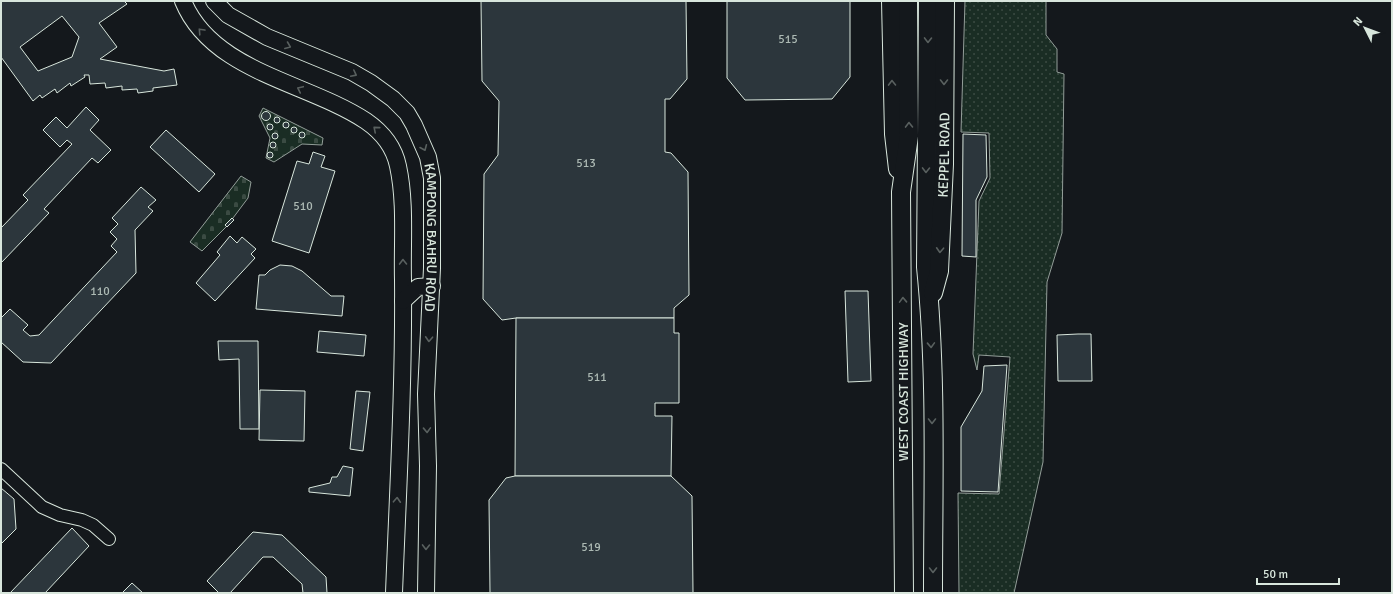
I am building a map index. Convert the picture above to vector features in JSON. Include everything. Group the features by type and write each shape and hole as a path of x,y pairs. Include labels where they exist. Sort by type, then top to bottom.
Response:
{"highway":[{"path":"892,1 894,134 901,192"},
{"path":"901,192 909,136 908,1"},
{"path":"928,1 926,267 930,308"},
{"name":"KEPPEL ROAD","path":"930,308 939,271 944,164 945,1"},
{"name":"WEST COAST HIGHWAY","path":"901,192 903,315 902,507 904,593"},
{"name":"WEST COAST HIGHWAY","path":"930,308 933,593"},
{"path":"895,593 902,507"}],"main road":[{"name":"KAMPONG BAHRU ROAD","path":"183,1 194,24 212,42 228,54 350,112 377,129 385,138 393,152 398,166 401,189 403,301 394,593"},
{"name":"KAMPONG BAHRU ROAD","path":"214,1 228,15 267,37 352,72 371,83 393,99 407,113 428,157 432,178 432,286 426,394 428,466 426,593"},
{"path":"403,301 418,287 432,286"}],"street":[{"path":"1,469 42,507 60,515 82,520 93,525 109,539"}],"green space":[{"path":"965,1 1046,1 1046,35 1057,49 1057,72 1064,74 1062,233 1047,282 1043,462 1014,593 959,593 958,493 999,494 1010,357 979,355 977,370 973,354 979,201 990,178 989,133 961,132"},
{"path":"263,108 323,138 322,145 302,144 274,162 266,158 270,138 259,116"},
{"path":"241,176 251,182 248,198 227,226 202,251 190,242"}],"building":[{"path":"1,1 124,1 127,4 99,23 117,47 100,59 164,71 174,69 177,85 153,88 153,91 138,93 137,89 122,90 122,86 106,88 105,83 90,84 89,75 84,75 85,77 71,86 70,83 57,93 55,89 42,98 40,95 33,101 1,57","holes":["62,16 79,37 72,57 38,71 20,47"]},
{"path":"481,1 686,1 687,79 670,99 665,99 665,152 671,153 688,172 689,295 674,308 674,318 516,318 502,320 483,299 484,174 498,155 499,101 482,81"},
{"path":"727,1 850,1 850,77 832,99 745,100 727,78"},
{"path":"86,107 99,120 90,130 111,150 98,163 92,158 44,209 49,213 1,263 1,228 28,200 23,195 72,144 67,140 60,147 43,130 56,117 67,128"},
{"path":"264,112 268,112 270,116 268,120 264,120 262,118 262,114"},
{"path":"277,117 280,120 277,123 274,120"},
{"path":"286,122 289,125 286,128 283,125"},
{"path":"270,124 273,127 270,130 267,127"},
{"path":"294,127 297,130 294,133 291,130"},
{"path":"166,130 215,174 199,192 150,147"},
{"path":"302,132 305,135 302,138 299,135"},
{"path":"275,133 278,136 275,139 272,136"},
{"path":"963,134 986,135 987,177 976,200 976,257 962,256"},
{"path":"273,142 276,145 273,148 270,145"},
{"path":"270,152 273,155 270,158 267,155"},
{"path":"313,152 325,156 321,167 335,171 309,253 272,241 297,161 309,164"},
{"path":"141,187 156,200 148,207 153,211 135,230 136,273 51,363 23,362 1,342 1,318 10,309 28,325 23,330 30,336 39,335 117,252 111,246 117,239 110,232 118,224 112,218"},
{"path":"232,218 234,220 227,227 225,225"},
{"path":"230,236 237,243 242,237 256,249 251,254 255,258 215,301 196,283 220,255 217,252"},
{"path":"280,265 292,266 302,271 331,296 344,296 342,316 256,309 259,275 265,275 270,270"},
{"path":"845,291 868,291 871,381 848,382"},
{"path":"516,318 674,318 674,333 679,333 679,403 655,403 655,416 672,416 671,476 515,476"},
{"path":"319,331 366,335 364,356 317,352"},
{"path":"1091,334 1092,381 1058,381 1057,335"},
{"path":"218,341 258,341 259,429 240,429 239,359 219,360"},
{"path":"1007,365 998,492 961,491 961,427 982,391 984,366"},
{"path":"260,390 305,391 304,441 259,440"},
{"path":"356,391 370,392 363,451 350,449"},
{"path":"343,466 353,468 350,496 309,492 309,488 330,483 332,477 337,477"},
{"path":"515,476 671,476 692,496 693,593 490,593 489,500 506,478"},
{"path":"1,488 14,499 16,529 1,544"},
{"path":"72,528 89,546 45,593 10,593"},
{"path":"253,532 282,535 326,577 327,593 303,593 302,584 273,557 263,557 230,593 219,593 207,581"},
{"path":"132,583 143,593 122,593"}]}
